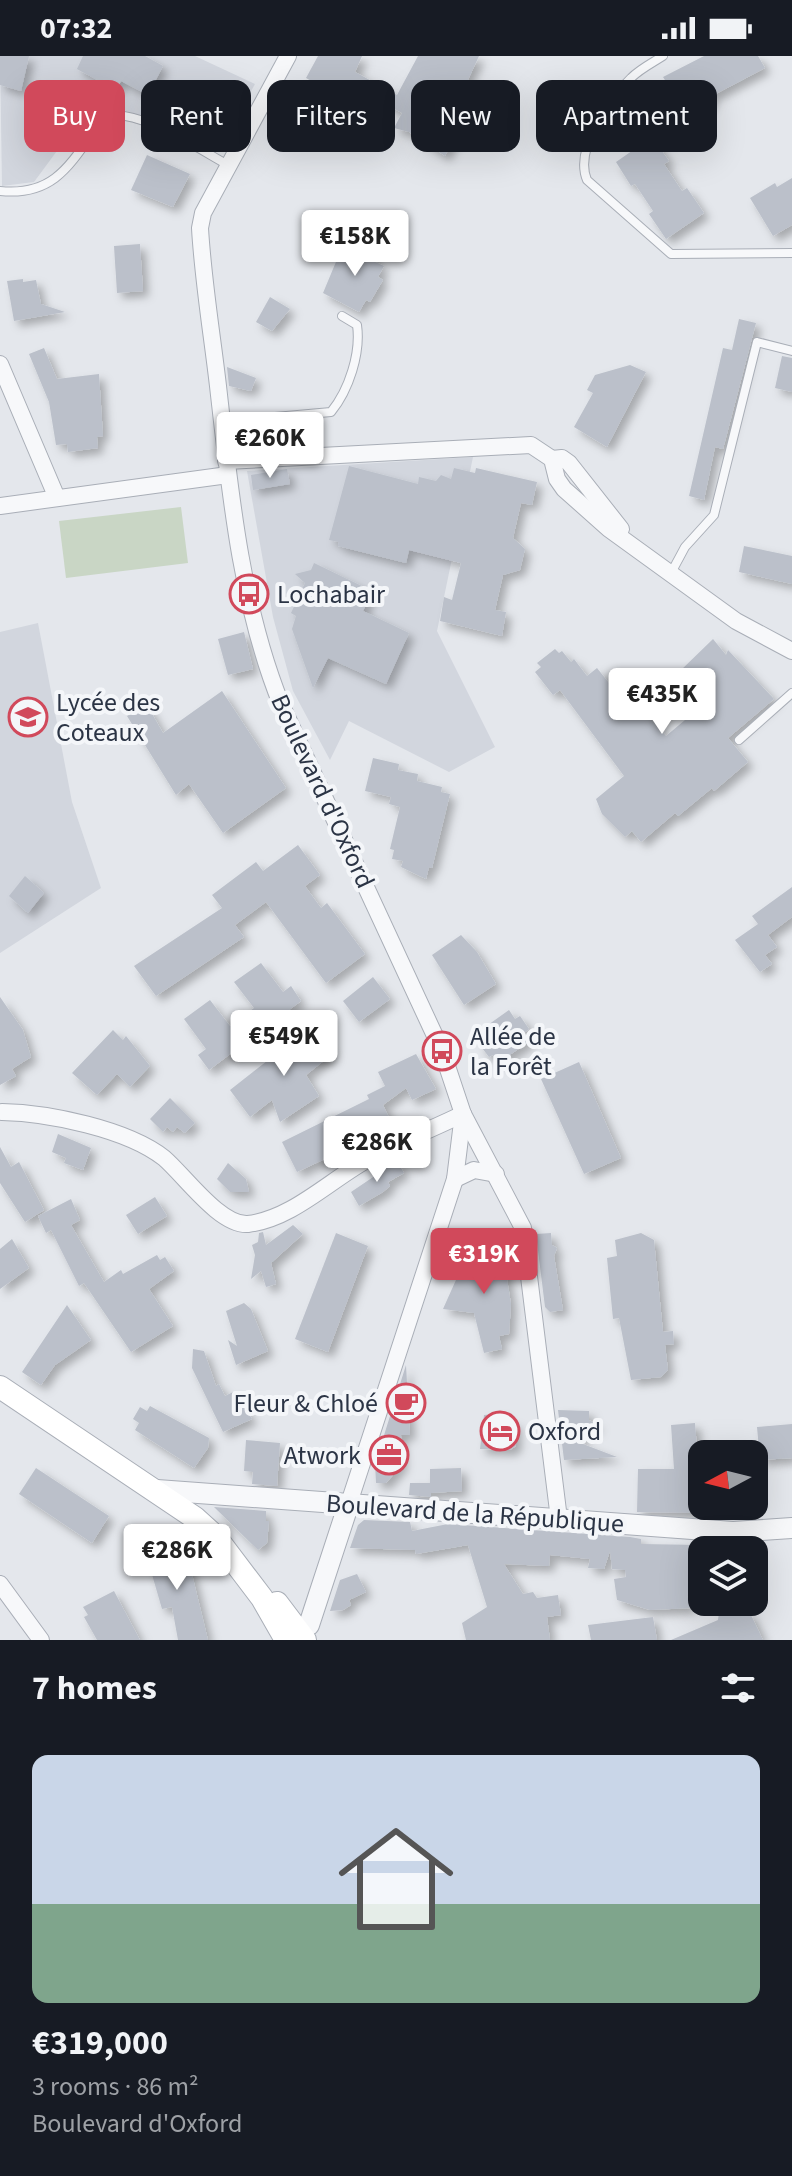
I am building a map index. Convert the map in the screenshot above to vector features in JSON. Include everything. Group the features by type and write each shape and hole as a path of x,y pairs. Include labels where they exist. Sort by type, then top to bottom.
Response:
{"main road":[{"path":"0,1387 157,1490 210,1532 296,1636"},
{"path":"237,1561 268,1607 296,1636"}],"street":[{"name":"Boulevard d'Oxford","path":"288,56 203,213 200,228 227,468 249,594 271,681 442,1051 463,1114 515,1208 527,1242 559,1519"},
{"path":"0,364 57,498"},
{"path":"0,506 227,468 524,444 539,447 552,459 562,458 569,463 644,555 736,621 792,651"},
{"path":"2,1112 55,1117 136,1142 164,1159 222,1215 240,1224 278,1216 362,1163 463,1114"},
{"path":"296,1636 309,1625 455,1179 463,1114"},
{"path":"455,1179 474,1170 496,1174"},
{"name":"Boulevard de la République","path":"157,1490 733,1532 792,1528"},
{"path":"210,1532 207,1507 216,1498 229,1494"},
{"path":"0,1584 41,1640"}],"lane":[{"path":"663,56 631,77 617,95 585,153 587,180 671,254 792,253"},
{"path":"0,191 26,191 50,184 61,175 103,118 112,114 140,119 228,165"},
{"path":"224,439 264,418 331,412 338,403 360,342 357,325 342,316"},
{"path":"670,574 685,547 714,515 757,342 792,351"},
{"path":"739,740 792,693"}],"shaded area":[{"path":"0,56 195,56 246,80 141,80 141,118 125,111 125,80 24,80 24,152 56,152 34,182 2,186"},
{"path":"473,457 437,631 495,747 449,772 349,721 330,760 293,691 273,617 247,471"},
{"name":"Lycée des Coteaux","path":"38,623 72,802 101,888 0,953 0,632"}],"green space":[{"path":"181,507 188,563 66,578 59,521"}],"building":[{"path":"0,56 29,56 21,91 0,85"},
{"path":"83,56 145,56 163,66 156,80 141,80 141,91 125,83 125,80 97,80 77,69"},
{"path":"318,56 362,56 355,72 370,80 310,80 306,78"},
{"path":"418,56 479,56 468,80 411,80 411,133 395,128 402,113 395,109 395,94"},
{"path":"704,56 758,56 765,68 717,93 717,80 665,80 663,77"},
{"path":"630,152 663,152 669,161 664,164 682,191 687,188 704,213 666,239 649,214 653,211 635,184 631,186 616,162"},
{"path":"147,155 190,174 173,207 131,190"},
{"path":"792,178 792,225 773,236 750,198 775,183 777,187"},
{"path":"140,244 143,291 117,293 114,246"},
{"path":"364,246 370,249 375,262 384,266 378,277 383,280 370,302 366,300 359,312 323,293 338,257 342,259 347,250"},
{"path":"23,279 23,282 36,280 41,304 65,312 14,321 7,281"},
{"path":"270,297 290,309 272,331 256,322"},
{"path":"739,319 756,323 723,449 715,447 704,500 689,496 723,348 732,350"},
{"path":"44,348 57,379 99,374 103,436 97,437 98,448 68,452 67,444 56,445 49,402 29,354"},
{"path":"782,356 792,358 792,392 775,388"},
{"path":"630,365 646,372 607,447 574,427 593,393 587,390 595,375"},
{"path":"227,367 256,378 251,391 229,386"},
{"path":"349,466 418,484 419,477 436,481 441,475 451,479 454,468 475,473 476,468 537,482 532,505 521,503 513,538 525,549 520,570 503,575 495,610 506,612 502,636 440,621 444,597 452,600 461,563 409,550 406,563 338,546 339,542 329,540"},
{"path":"287,469 290,484 253,490 251,475"},
{"path":"744,546 792,556 792,584 739,572"},
{"path":"314,563 372,591 363,611 409,633 386,684 328,658 313,688 292,629 296,616 291,613 305,583 295,574 311,570"},
{"path":"244,632 253,669 228,675 218,639"},
{"path":"713,639 726,655 728,650 774,699 728,738 748,762 714,791 712,788 678,816 675,813 641,842 632,831 625,837 602,814 596,799 624,776 560,690 553,695 535,672 541,667 537,663 555,649 559,653 562,651 571,662 574,659 587,676 597,668 624,702 630,696 666,736 704,704 679,672"},
{"path":"222,691 286,788 223,833 189,784 176,795 127,716 147,705 163,733"},
{"path":"373,758 399,764 398,770 418,774 417,781 442,787 441,792 450,794 432,868 429,867 426,879 401,867 403,861 392,859 394,850 390,849 400,807 389,804 391,797 365,791"},
{"path":"298,845 320,875 305,886 321,908 327,903 365,954 326,983 266,902 235,925 244,937 156,996 134,966 222,908 212,895 256,862 263,871"},
{"path":"25,876 44,893 28,913 9,896"},
{"path":"792,887 792,917 768,935 777,947 765,955 772,964 760,972 735,940 758,924 752,916"},
{"path":"461,935 477,952 496,984 464,1005 432,955"},
{"path":"261,963 283,992 291,986 301,1001 209,1070 198,1055 206,1049 184,1019 210,1000 230,1026 254,1008 234,982"},
{"path":"373,977 390,999 359,1022 343,1001"},
{"path":"0,997 23,1030 31,1057 12,1069 16,1076 0,1085"},
{"path":"509,1010 515,1019 520,1016 529,1029 524,1033 530,1041 498,1063 479,1044 484,1041 478,1032"},
{"path":"313,1025 331,1055 306,1075 319,1096 280,1122 272,1100 250,1117 230,1090"},
{"path":"113,1030 123,1040 126,1036 150,1066 130,1087 117,1074 97,1095 72,1073"},
{"path":"416,1054 436,1089 412,1100 406,1088 383,1105 392,1124 378,1128 342,1151 297,1172 282,1142 369,1099 367,1095 385,1086 378,1072"},
{"path":"579,1062 621,1158 584,1174 541,1079"},
{"path":"170,1098 195,1123 185,1133 177,1127 173,1132 167,1127 163,1132 150,1119"},
{"path":"58,1134 91,1148 83,1170 64,1163 66,1158 52,1152"},
{"path":"0,1147 11,1167 19,1162 44,1210 25,1222 0,1183"},
{"path":"397,1161 404,1173 388,1182 390,1186 383,1192 359,1206 351,1192"},
{"path":"228,1163 246,1179 249,1192 230,1192 217,1179"},
{"path":"155,1197 167,1216 138,1234 126,1215"},
{"path":"71,1199 80,1220 71,1225 104,1282 121,1270 123,1274 157,1255 160,1260 165,1257 174,1271 149,1289 173,1326 131,1352 84,1283 79,1286 51,1230 46,1233 38,1216"},
{"path":"293,1225 303,1234 271,1263 276,1284 266,1287 261,1271 251,1279 255,1255 252,1245 258,1242 259,1233 263,1232 266,1245"},
{"path":"336,1233 368,1246 328,1352 295,1339"},
{"path":"551,1233 552,1245 557,1248 554,1256 563,1310 550,1312 545,1307 536,1234"},
{"path":"641,1233 654,1240 663,1332 673,1331 674,1344 665,1345 668,1370 661,1377 631,1380 619,1318 613,1319 607,1258 617,1256 615,1240"},
{"path":"12,1239 29,1268 0,1289 0,1249"},
{"path":"502,1248 511,1304 509,1334 499,1336 502,1349 484,1353 474,1313 443,1309 468,1253"},
{"path":"244,1303 251,1309 268,1351 236,1365 228,1340 237,1346 226,1311"},
{"path":"67,1305 91,1340 55,1365 41,1385 22,1372"},
{"path":"193,1349 204,1351 216,1386 219,1384 225,1396 233,1392 252,1419 223,1432 192,1368"},
{"path":"406,1365 410,1435 401,1435 402,1465 386,1483 376,1483 375,1464"},
{"path":"150,1406 209,1438 208,1448 194,1468 135,1430 139,1423 133,1419 140,1407 147,1411"},
{"path":"558,1410 589,1411 589,1420 598,1425 575,1441 617,1457 564,1460"},
{"name":"Oxford","path":"504,1413 503,1421 516,1422 516,1446 510,1450 480,1449 484,1415"},
{"path":"695,1423 696,1440 688,1440 688,1513 637,1512 638,1469 674,1469 671,1425"},
{"path":"792,1424 792,1458 768,1460 768,1440 758,1440 757,1427"},
{"path":"246,1440 280,1443 277,1486 252,1484 253,1472 244,1471"},
{"path":"36,1468 109,1516 92,1543 19,1494"},
{"path":"461,1468 462,1491 431,1493 431,1497 409,1495 410,1483 430,1483 430,1469"},
{"path":"214,1507 266,1511 266,1521 269,1521 267,1543 258,1550"},
{"path":"364,1520 410,1522 412,1531 448,1524 630,1537 641,1539 641,1544 688,1545 688,1608 650,1610 617,1600 614,1579 626,1577 625,1570 612,1569 610,1551 604,1569 588,1568 590,1559 550,1555 549,1566 504,1564 523,1594 533,1592 537,1598 558,1595 561,1615 547,1617 550,1640 466,1640 462,1623 487,1607 468,1545 416,1554 415,1550 350,1548 358,1525"},
{"path":"176,1545 178,1565 189,1562 208,1640 178,1640 172,1607 162,1609 144,1547"},
{"path":"357,1574 366,1592 349,1600 351,1605 343,1610 330,1611 340,1580"},
{"path":"114,1591 140,1640 97,1640 84,1617 88,1615 83,1607"},
{"path":"718,1616 751,1616 763,1640 671,1640 718,1620"},
{"path":"653,1617 657,1640 591,1640 588,1625"}],"place":[{"name":"Lochabair","path":"249,594"},
{"name":"Lycée des Coteaux","path":"28,717"},
{"name":"Allée de la Forêt","path":"442,1051"},
{"name":"Fleur & Chloé","path":"406,1403"},
{"name":"Oxford","path":"500,1431"},
{"name":"Atwork","path":"389,1455"}]}
